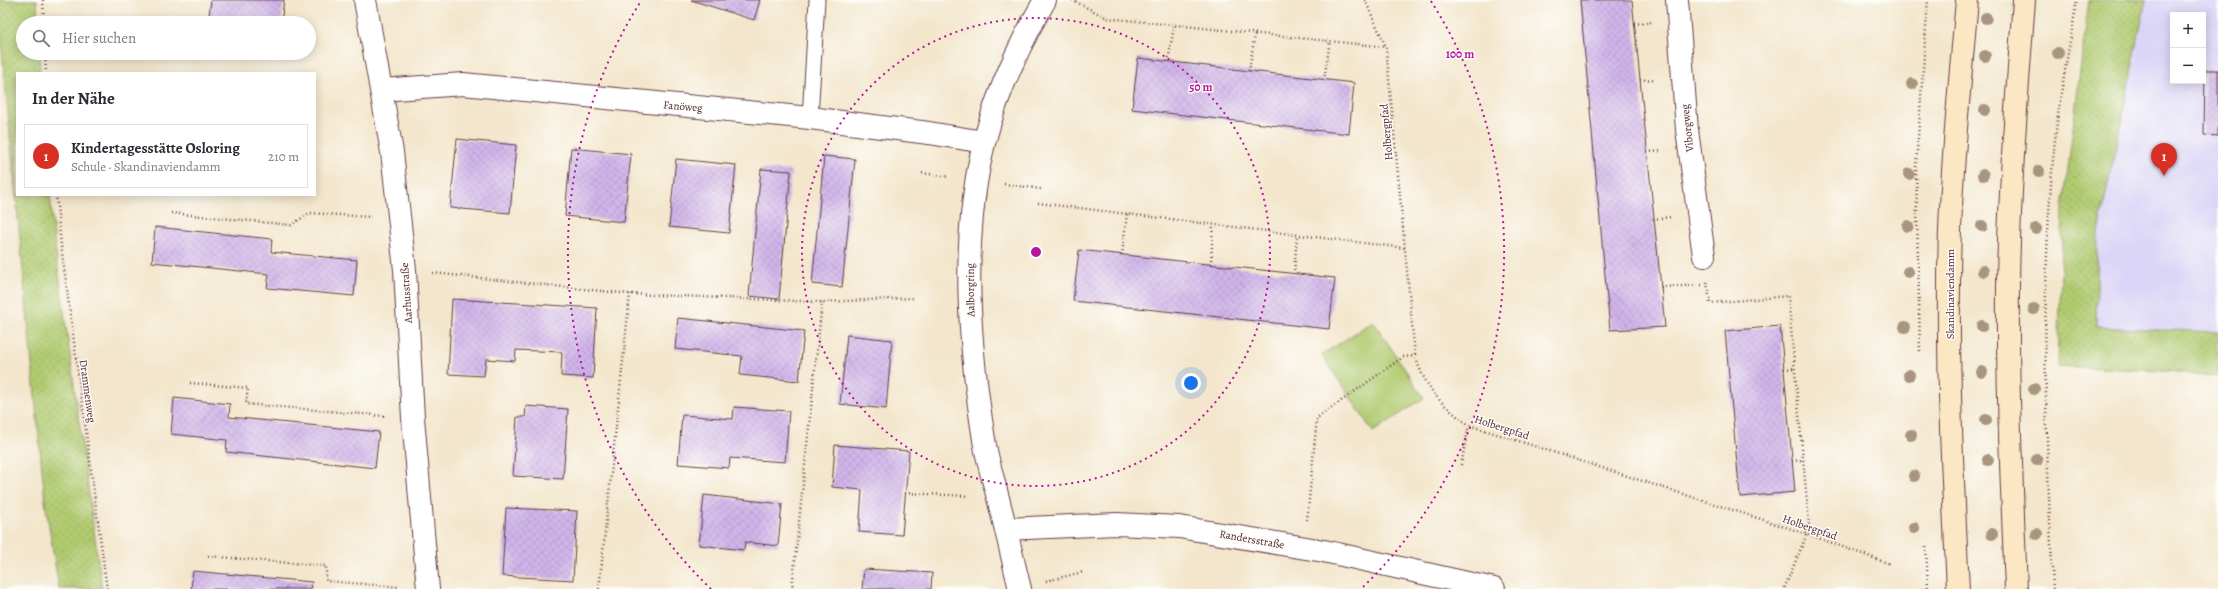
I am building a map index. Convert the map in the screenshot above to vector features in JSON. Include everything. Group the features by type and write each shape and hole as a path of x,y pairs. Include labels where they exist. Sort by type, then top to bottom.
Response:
{"main road":[{"name":"Skandinaviendamm","path":"1958,589 1951,454 1949,283 1956,123 1967,0"},
{"path":"2016,589 2010,435 2008,286 2015,123 2024,0"}],"street":[{"name":"Aarhusstraße","path":"365,0 381,90 400,219 405,270 413,418 428,589"},
{"name":"Aalborgring","path":"1020,589 986,447 971,325 971,217 984,142 997,99 1025,35 1046,0"},
{"name":"Viborgweg","path":"1677,0 1688,137 1704,256"},
{"name":"Fanöweg","path":"381,90 463,84 810,118 929,133 984,142"},
{"name":"Randersstraße","path":"1006,529 1116,524 1172,526 1304,548 1494,589"}],"lane":[{"path":"810,118 817,0"}],"path":[{"path":"42,0 43,16"},
{"path":"1071,0 1107,18 1386,47"},
{"name":"Holbergpfad","path":"1365,0 1386,47 1415,356 1422,377 1446,409 1469,425 1807,534 1890,564"},
{"path":"2053,589 2046,368 2048,247 2056,131 2077,0"},
{"path":"1168,62 1174,26"},
{"path":"1249,71 1255,34"},
{"path":"1324,80 1330,41"},
{"path":"45,60 46,72"},
{"name":"Drammenweg","path":"56,196 62,253 107,589"},
{"path":"1038,203 1405,248"},
{"path":"171,213 291,225 310,213 400,219"},
{"path":"1122,255 1127,214"},
{"path":"1211,264 1213,224"},
{"path":"1294,274 1297,235"},
{"path":"1704,256 1710,303 1788,296 1809,523 1807,534 1784,589"},
{"path":"405,270 630,294 822,302 913,298"},
{"path":"1661,287 1708,284"},
{"path":"599,589 630,294"},
{"path":"792,589 822,302"},
{"path":"1304,548 1317,418 1403,357 1415,356"},
{"path":"1784,369 1795,368"},
{"path":"190,383 248,388 246,404 413,418"},
{"path":"1460,465 1469,425"},
{"path":"1792,461 1804,460"},
{"path":"905,492 972,497"},
{"path":"208,556 326,566 326,581 401,587"}],"shaded area":[{"path":"2146,0 2218,0 2218,332 2096,327 2098,233"}],"green space":[{"path":"0,0 37,0 38,16 16,16 16,60 39,60 40,72 16,72 16,196 50,196 55,246 102,589 59,589 45,501 0,29"},
{"path":"2089,0 2146,0 2098,233 2096,327 2218,332 2218,377 2181,372 2058,366 2063,208"},
{"path":"1373,321 1424,398 1373,432 1322,355"}],"building":[{"path":"211,0 284,0 282,16 209,16"},
{"path":"691,0 760,0 754,20"},
{"path":"1580,0 1632,0 1665,327 1610,330"},
{"path":"1138,58 1354,83 1349,134 1132,109"},
{"path":"2206,70 2218,70 2218,136 2204,135"},
{"path":"457,139 516,145 510,213 450,208"},
{"path":"571,148 631,154 624,222 565,216"},
{"path":"824,156 855,159 842,287 812,284"},
{"path":"676,159 736,165 729,233 669,227"},
{"path":"761,169 791,171 779,299 749,296"},
{"path":"155,227 272,239 271,252 357,260 354,296 267,288 269,274 152,262"},
{"path":"1079,250 1335,278 1329,329 1073,301"},
{"path":"452,299 597,308 593,378 561,376 562,352 516,350 515,361 486,359 484,376 448,374"},
{"path":"678,318 804,331 799,381 740,375 742,356 675,349"},
{"path":"1780,326 1795,492 1740,497 1725,331"},
{"path":"847,335 892,340 886,409 840,404"},
{"path":"174,398 230,404 229,417 379,432 375,468 226,452 227,440 171,434"},
{"path":"526,406 568,409 563,479 513,476 517,417 525,417"},
{"path":"734,407 789,411 785,462 730,458 729,468 678,464 682,415 733,419"},
{"path":"835,445 909,451 902,535 859,532 862,490 832,487"},
{"path":"704,495 782,504 778,546 745,542 744,550 699,545"},
{"path":"506,508 577,511 573,580 502,576"},
{"path":"864,569 932,573 931,589 862,589"},
{"path":"193,571 312,582 311,589 191,589"}],"place":[{"name":"Kindertagesstätte Osloring","path":"2164,176"}]}
